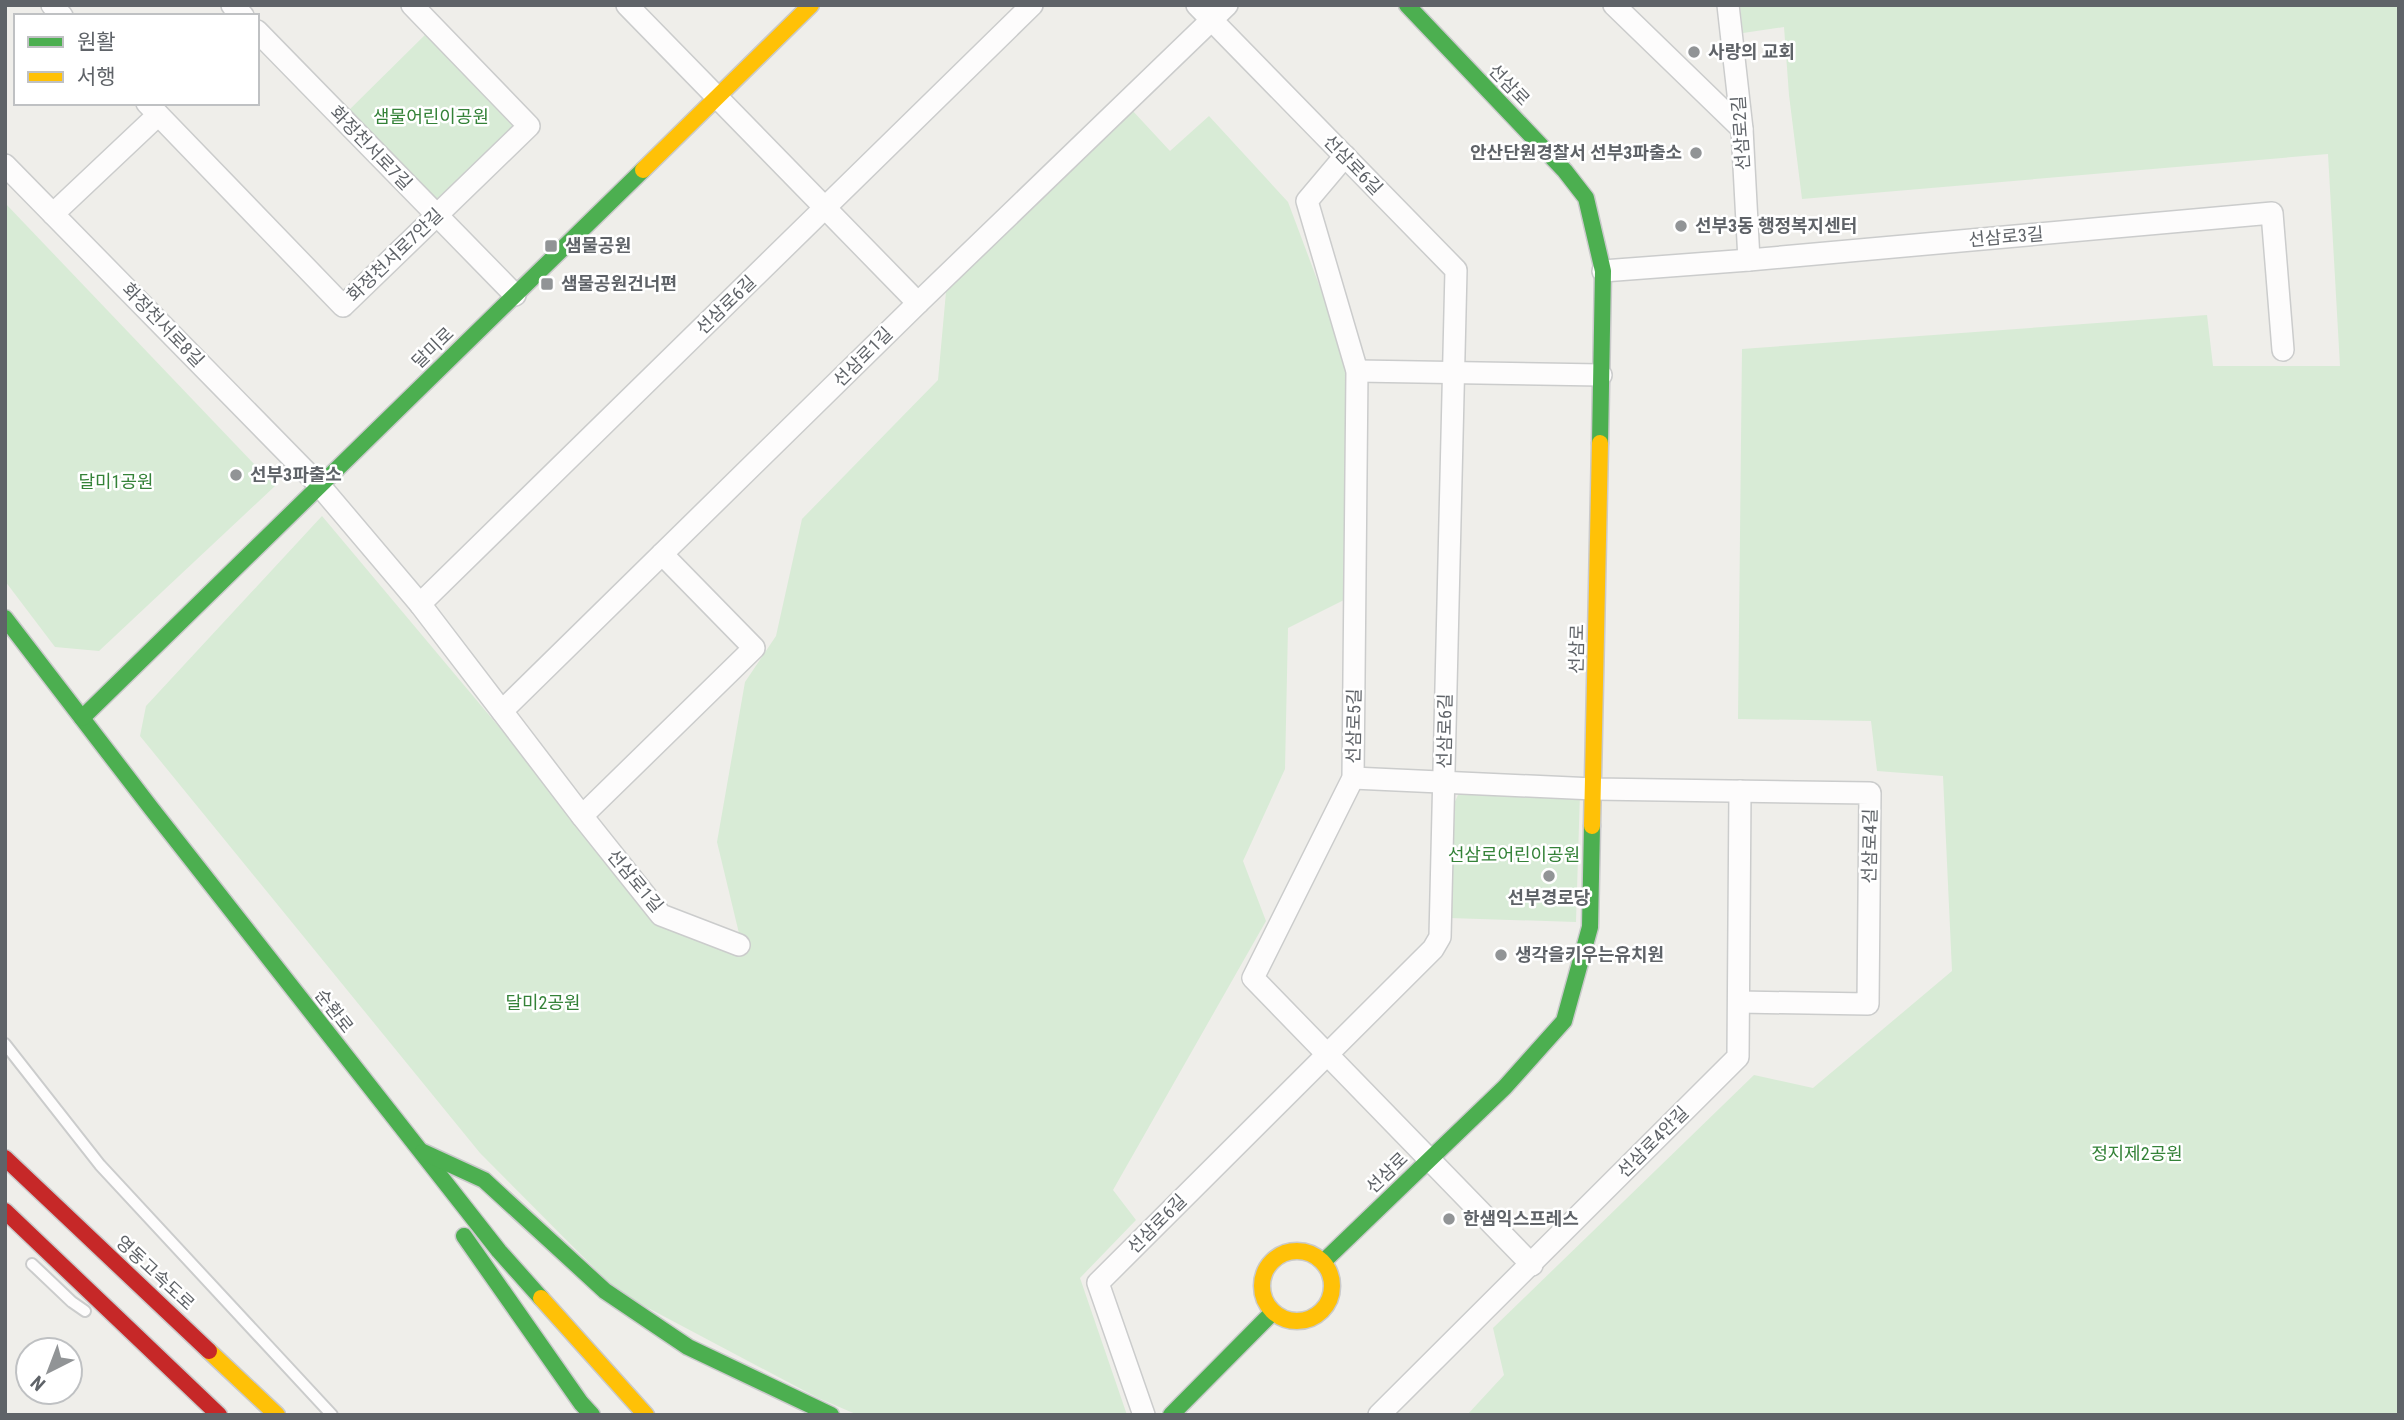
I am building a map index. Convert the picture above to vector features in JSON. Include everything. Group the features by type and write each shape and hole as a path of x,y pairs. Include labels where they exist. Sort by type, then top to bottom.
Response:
{"main road":[{"name":"달미로","path":"82,718 811,5"},
{"name":"선삼로","path":"1323,1262 1505,1087 1564,1021 1590,927 1603,271 1586,198 1565,171 1407,5"},
{"name":"순환로","path":"5,618 499,1251 646,1415"},
{"path":"418,1150 429,1185 592,1415"},
{"path":"418,1150 484,1180 605,1291 688,1346 831,1415"},
{"name":"영동고속도로","path":"5,1158 278,1415"},
{"path":"5,1211 219,1415"},
{"path":"1292,1250 1314,1254 1323,1262 1330,1272 1332,1296 1318,1315 1295,1321 1273,1312 1262,1292 1262,1280 1272,1260 1292,1250"},
{"path":"1171,1415 1273,1312"}],"street":[{"name":"화정천서로7안길","path":"153,109 343,306 528,125 412,5"},
{"path":"627,5 918,303"},
{"name":"선삼로6길","path":"420,604 1032,5"},
{"path":"1614,5 1742,129"},
{"name":"선삼로2길","path":"1728,5 1742,129 1749,260"},
{"name":"선삼로6길","path":"1144,1415 1098,1283 1433,949 1440,937 1457,270 1345,156 1212,10"},
{"name":"선삼로1길","path":"502,711 1212,10"},
{"name":"화정천서로7길","path":"259,33 514,295"},
{"path":"53,214 153,109"},
{"name":"선삼로5길","path":"1345,156 1307,201 1357,371 1353,778 1253,978 1532,1265"},
{"name":"화정천서로8길","path":"5,165 320,486 420,604"},
{"name":"선삼로3길","path":"1603,271 2272,213 2283,350"},
{"path":"1357,371 1601,375"},
{"path":"582,816 754,648 662,554"},
{"name":"선삼로1길","path":"420,604 661,915 738,945"},
{"name":"선삼로4길","path":"1353,778 1594,789 1870,793 1868,1004 1740,1002"},
{"name":"선삼로4안길","path":"1379,1415 1738,1057 1740,791"}],"lane":[{"path":"5,1044 100,1165 332,1415"},
{"path":"24,1256 72,1302 94,1317"},
{"path":"106,1325 174,1371"}],"green space":[{"name":"정지제2공원","path":"1740,5 2399,5 2399,1415 1467,1415 1504,1375 1493,1328 1754,1075 1813,1088 1952,971 1943,776 1877,771 1871,721 1738,719 1742,349 2207,315 2213,366 2340,366 2328,154 1802,199 1789,95 1784,27 1743,33"},
{"name":"샘물어린이공원","path":"430,30 524,125 437,211 343,116"},
{"name":"달미2공원","path":"1131,109 1170,151 1209,116 1288,202 1348,362 1348,598 1288,628 1285,769 1243,861 1266,921 1113,1190 1136,1220 1080,1278 1127,1415 858,1415 818,1398 618,1292 480,1153 140,736 146,706 322,516 661,920 743,950 717,842 745,682 776,636 802,519 938,380 946,292"},
{"name":"달미1공원","path":"5,203 275,486 99,651 55,647 5,581"},
{"name":"선삼로어린이공원","path":"1472,788 1580,792 1576,922 1449,918 1452,808 1458,795"}],"traffic: fast":[{"path":"1407,5 1565,171 1586,198 1603,271 1600,443"},
{"path":"82,718 643,170"},
{"path":"5,618 499,1251 541,1298"},
{"path":"1323,1262 1505,1087 1564,1021 1590,927 1592,826"},
{"path":"423,1152 484,1180 605,1291 688,1347 831,1415"},
{"path":"464,1236 592,1415"},
{"path":"1171,1415 1273,1312"}],"traffic: slow":[{"path":"643,170 811,5"},
{"path":"1592,826 1600,443"},
{"path":"1304,1251 1317,1257 1326,1266 1330,1272 1332,1286 1330,1300 1322,1311 1311,1319 1290,1321 1272,1311 1264,1300 1262,1279 1272,1261 1283,1253 1304,1251"},
{"path":"541,1298 646,1415"},
{"path":"209,1351 277,1415"}],"traffic: jam":[{"path":"5,1158 209,1351"},
{"path":"5,1211 219,1415"}],"place":[{"name":"사랑의 교회","path":"1694,52"},
{"name":"안산단원경찰서 선부3파출소","path":"1696,153"},
{"name":"선부3동 행정복지센터","path":"1681,226"},
{"name":"샘물공원","path":"551,246"},
{"name":"샘물공원건너편","path":"547,284"},
{"name":"선부3파출소","path":"236,475"},
{"name":"선부경로당","path":"1549,876"},
{"name":"생각을키우는유치원","path":"1501,955"},
{"name":"한샘익스프레스","path":"1449,1219"}]}
